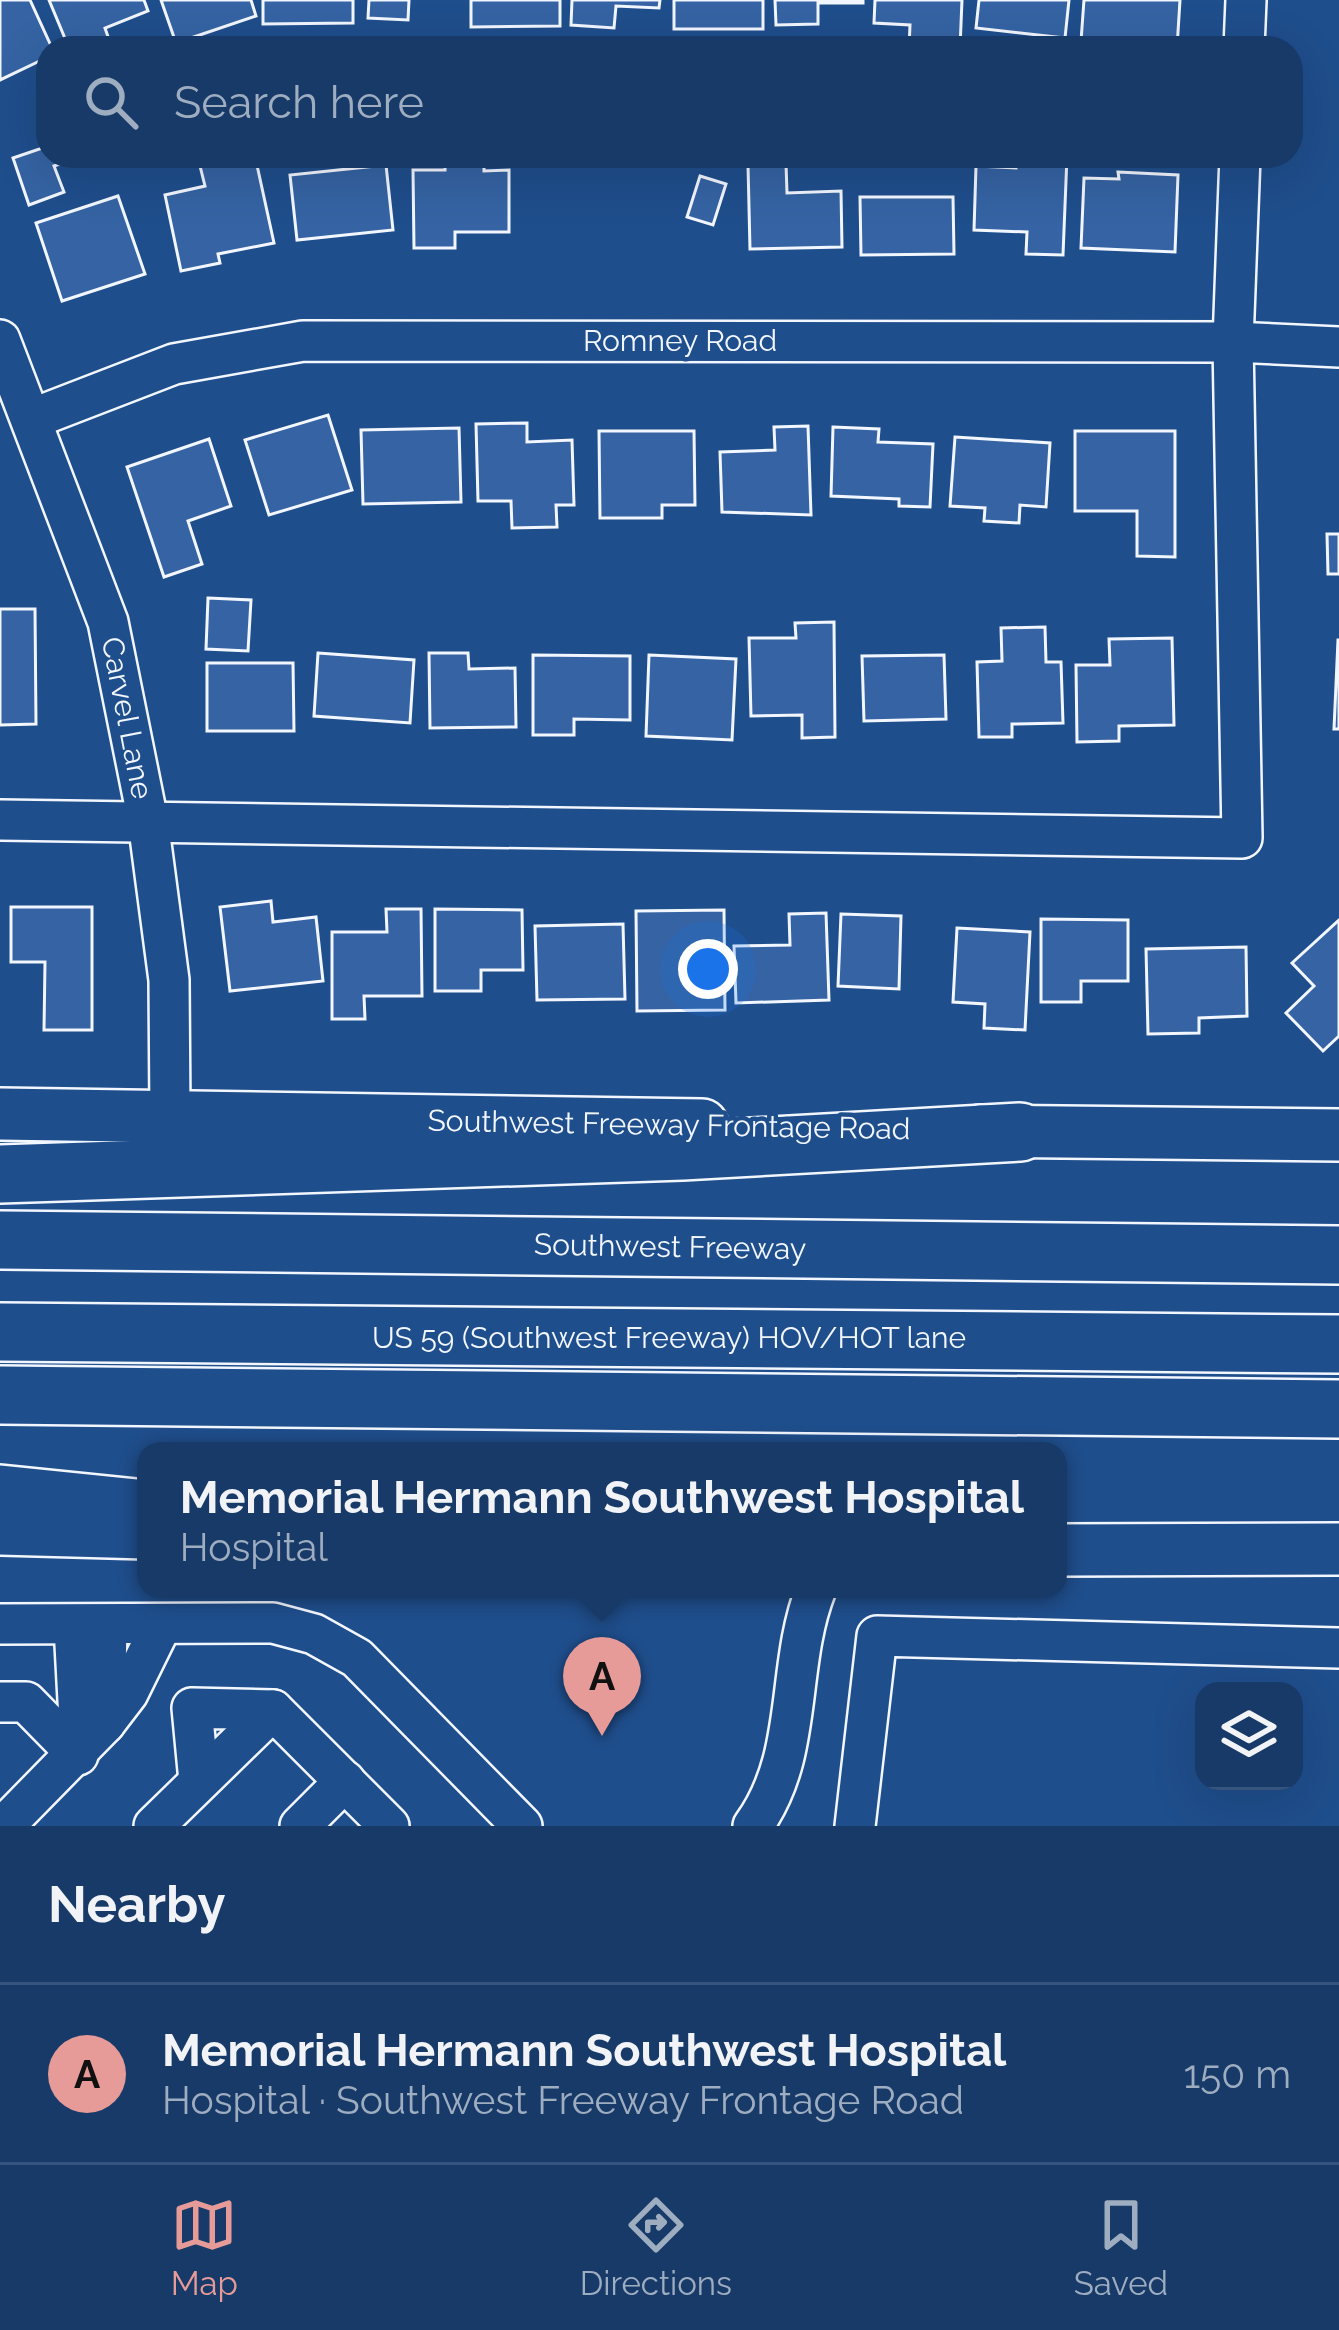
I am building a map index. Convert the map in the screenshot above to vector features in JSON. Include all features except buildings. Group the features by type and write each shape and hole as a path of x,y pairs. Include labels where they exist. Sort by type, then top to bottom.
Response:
{"highway":[{"path":"0,1174 682,1151 1019,1132"},
{"name":"Southwest Freeway","path":"0,1240 1339,1255"},
{"name":"US 59 (Southwest Freeway) HOV/HOT lane","path":"0,1332 1339,1344"},
{"path":"0,1395 1339,1409"},
{"path":"0,1494 137,1508"}],"main road":[{"name":"Southwest Freeway Frontage Road","path":"0,1114 1339,1135"},
{"path":"0,1529 137,1533"},
{"path":"1067,1550 1339,1549"}],"street":[{"path":"1244,36 1246,0"},
{"path":"0,820 1242,838 1233,342 1240,168"},
{"name":"Carvel Lane","path":"0,340 34,418 108,622 148,821 170,980 170,1114"},
{"name":"Romney Road","path":"34,418 174,364 303,341 1233,342 1339,347"},
{"path":"783,1598 801,1643"},
{"path":"753,1826 774,1798 794,1728 801,1643 814,1598"},
{"path":"0,1624 273,1623 314,1634 358,1658 522,1826"},
{"path":"90,1626 105,1723"},
{"path":"78,1755 90,1626"},
{"path":"4,1826 105,1723 128,1693 161,1626"},
{"path":"855,1826 877,1636 1339,1648"},
{"path":"0,1702 26,1702 78,1755"},
{"path":"200,1781 192,1708 273,1710 388,1826"},
{"path":"154,1826 273,1710"},
{"path":"300,1826 345,1781"}],"place":[{"name":"Memorial Hermann Southwest Hospital","path":"602,1736"}]}
